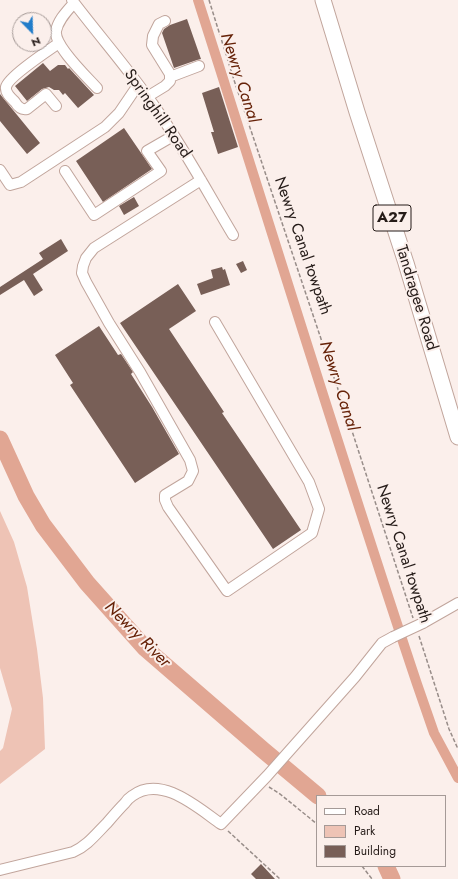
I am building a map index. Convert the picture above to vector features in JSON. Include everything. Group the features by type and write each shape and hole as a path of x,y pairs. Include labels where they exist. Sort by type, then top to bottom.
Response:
{"highway":[{"name":"Tandragee Road","path":"323,0 357,112 406,263 458,437"}],"street":[{"path":"72,1 63,15 56,33 59,43 64,51 97,88"},
{"name":"Springhill Road","path":"72,1 157,110 201,180 233,235"},
{"path":"147,97 165,86 170,81 170,74 152,45 153,36 159,24 165,21"},
{"path":"56,106 46,94 27,109 22,109 17,106 7,94 6,88 7,84 15,76 59,43"},
{"path":"170,77 198,66"},
{"path":"0,170 10,185 21,182 105,127 120,113 138,85"},
{"path":"65,171 94,215 161,171 147,151 173,136"},
{"path":"201,180 94,248 86,258 82,273 190,460 193,471 188,480 166,495 164,500 227,591 312,533 319,509 309,482 215,322"},
{"path":"0,870 79,850 91,840 132,796 152,788 166,790 178,795 221,824 264,779 355,677 382,643 418,626 458,603"}],"path":[{"name":"Newry Canal towpath","path":"209,0 234,80 418,626 449,729 458,749"},
{"path":"264,779 316,823"},
{"path":"221,824 280,879"},
{"path":"363,867 372,879"}],"green space":[{"path":"0,511 14,542 27,587 43,698 45,749 0,784 0,751 3,748 12,709 0,668"}],"building":[{"path":"187,19 201,59 174,68 162,33 164,29 170,25"},
{"path":"43,63 50,71 58,65 65,65 94,95 78,108 65,93 63,95 59,90 54,90 49,87 42,89 27,101 15,86"},
{"path":"219,87 238,147 218,154 211,132 214,132 202,93"},
{"path":"0,94 40,143 27,154 0,121"},
{"path":"124,128 152,169 103,202 76,161"},
{"path":"134,197 139,206 124,215 119,206"},
{"path":"61,239 68,251 33,274 43,290 34,296 24,280 0,295 0,287 43,259 39,253"},
{"path":"243,261 247,270 241,273 236,264"},
{"path":"222,267 223,270 225,269 230,285 201,295 197,284 213,278 211,270"},
{"path":"178,284 196,311 169,329 224,412 222,413 301,530 273,549 120,323"},
{"path":"99,326 118,355 121,354 133,372 131,374 179,454 135,483 70,385 73,383 55,355"},
{"path":"261,864 275,879 256,879 251,874"}],"waterway":[{"name":"Newry Canal","path":"198,0 417,684 434,733 458,778"},
{"name":"Newry River","path":"0,439 26,496 43,525 87,583 145,648 317,795"},
{"name":"Newry River","path":"386,867 392,879"}]}
